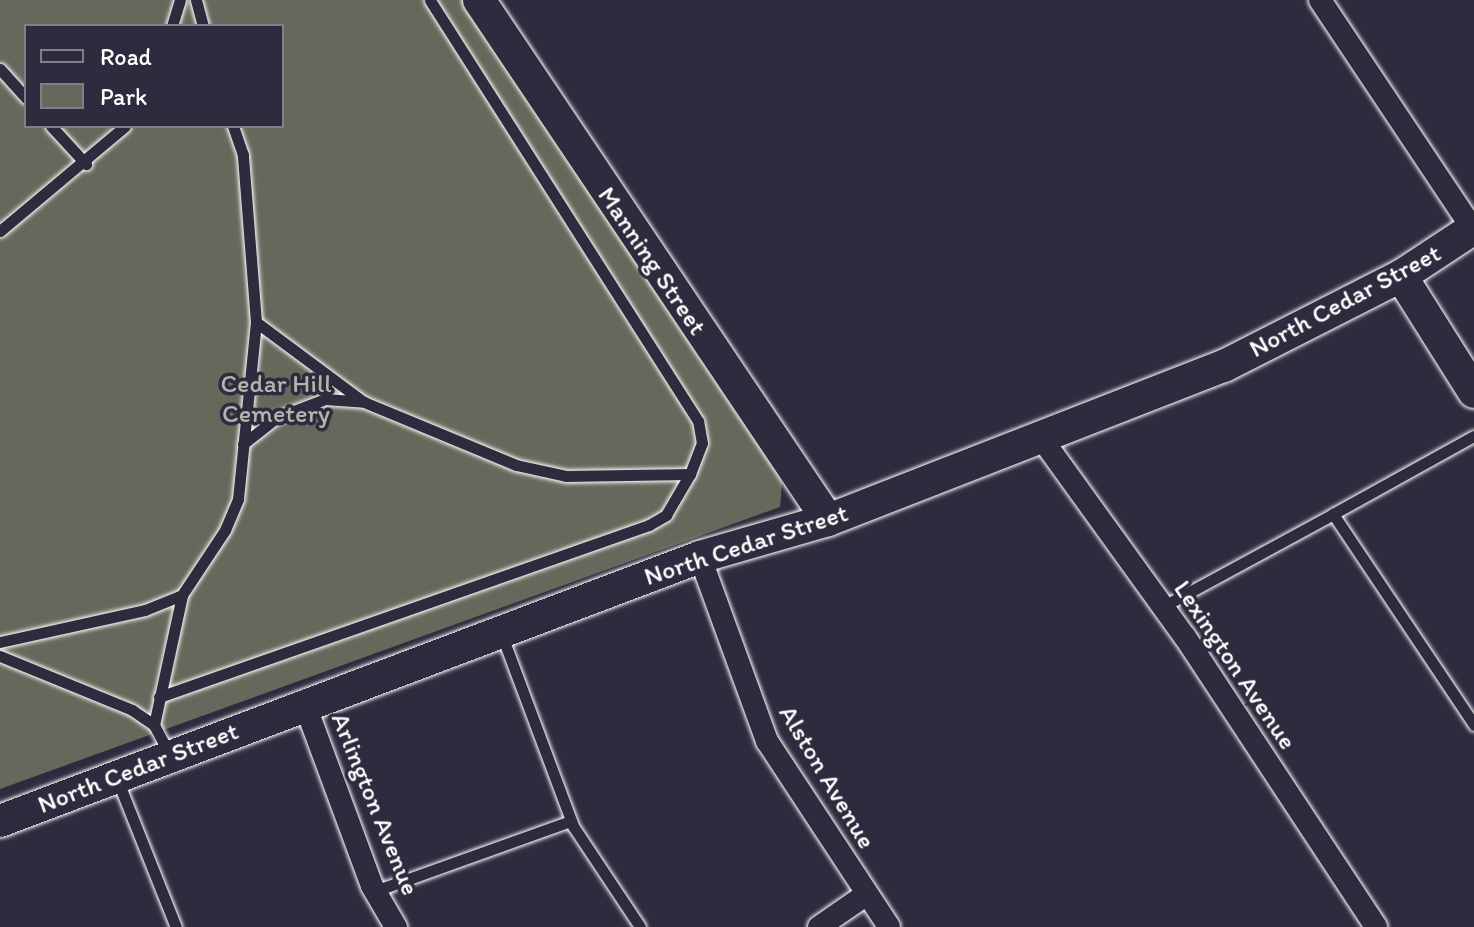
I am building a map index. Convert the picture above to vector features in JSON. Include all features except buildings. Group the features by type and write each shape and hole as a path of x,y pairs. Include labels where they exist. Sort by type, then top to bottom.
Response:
{"main road":[{"name":"Manning Street","path":"479,0 828,520"},
{"name":"North Cedar Street","path":"0,821 171,757 304,702 501,633 700,557 828,520 1224,366 1401,276 1473,228"},
{"path":"1401,276 1474,392"}],"street":[{"path":"1320,0 1473,228"},
{"name":"Lexington Avenue","path":"1042,439 1161,608 1376,927"},
{"name":"Alston Avenue","path":"700,557 767,741 889,927"},
{"name":"Arlington Avenue","path":"304,702 375,891 396,927"},
{"path":"819,927 867,894"}],"lane":[{"path":"173,24 180,0"},
{"path":"196,0 202,24"},
{"path":"159,697 649,525 666,515 690,474 702,443 698,421 430,0"},
{"path":"0,69 24,96"},
{"path":"53,128 86,164"},
{"path":"0,231 86,164 123,128"},
{"path":"154,725 182,595 213,553 238,499 256,322 243,155 234,128"},
{"path":"256,322 364,402 516,465 566,476 690,474"},
{"path":"243,444 301,406 325,399 364,402"},
{"path":"1161,608 1474,436"},
{"path":"1333,514 1474,725"},
{"path":"0,642 145,610 182,595"},
{"path":"501,633 571,821 640,927"},
{"path":"0,656 94,691 154,725 171,757"},
{"path":"117,778 176,927"},
{"path":"375,891 571,821"}],"green space":[{"name":"Cedar Hill Cemetery","path":"0,0 465,0 771,455 782,484 780,507 0,789"}]}
